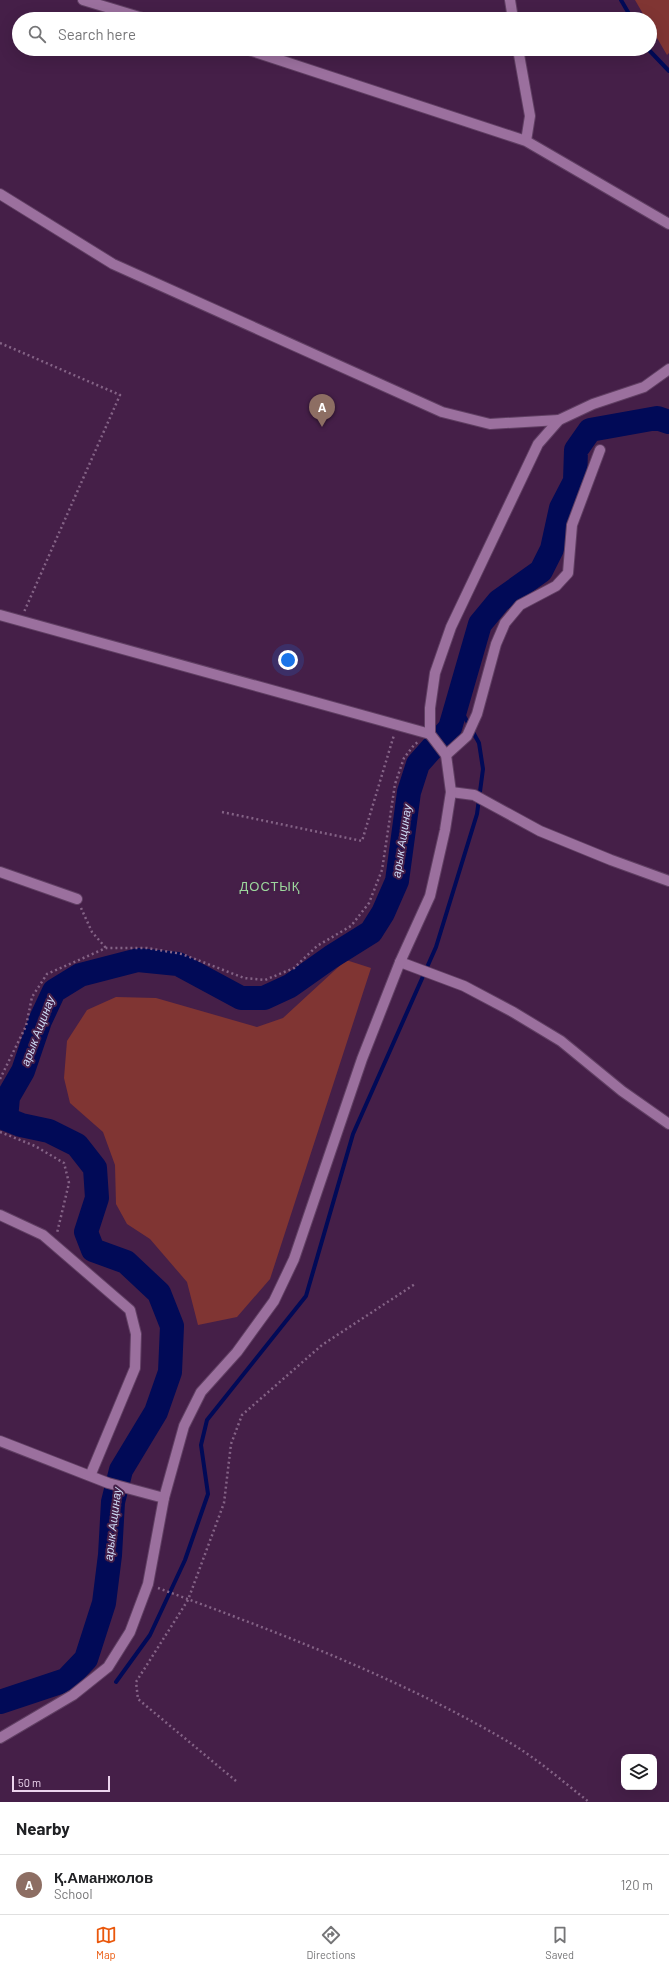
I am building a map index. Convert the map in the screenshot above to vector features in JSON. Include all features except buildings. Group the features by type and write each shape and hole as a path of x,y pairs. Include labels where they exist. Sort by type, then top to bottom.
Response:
{"street":[{"path":"83,0 123,12"},
{"path":"510,0 512,12"},
{"path":"267,56 526,141 669,224"},
{"path":"519,56 530,116 526,141"},
{"path":"0,194 113,264 442,412 490,424 559,420 593,404 644,387 669,369"},
{"path":"430,734 430,708 435,673 451,628 538,444 559,420"},
{"path":"446,755 467,736 477,714 496,644 505,623 520,605 556,586 568,573 572,525 600,450"},
{"path":"0,615 430,734 446,755 451,792 445,830 430,896 400,962 362,1059 294,1259 274,1301 237,1352 201,1392 184,1426 164,1498 148,1584 130,1632 108,1667 73,1695 0,1738"},
{"path":"451,792 474,795 540,831 611,860 669,881"},
{"path":"0,872 76,899"},
{"path":"400,962 464,986 513,1012 561,1041 622,1091 669,1124"},
{"path":"0,1215 43,1235 130,1310 136,1334 135,1368 90,1476"},
{"path":"0,1441 108,1483 164,1498"}],"path":[{"path":"0,343 120,395 19,621"},
{"path":"222,812 362,841 398,725"},
{"path":"0,1079 26,1026 32,997 48,974 106,948 147,948 182,954 244,978 265,980 294,968 317,946 351,926 369,904 382,870 395,784 404,758 414,745 430,734"},
{"path":"76,899 92,932 106,948"},
{"path":"0,1132 35,1146 64,1163 69,1183 54,1245"},
{"path":"236,1781 138,1699 136,1682 188,1600 224,1503 231,1444 242,1415 322,1345 415,1284"},
{"path":"148,1584 365,1670 448,1710 518,1748 589,1802"}],"shaded area":[{"path":"635,0 669,0 669,53 667,55 657,38 657,12 642,12"},
{"path":"346,960 371,968 270,1279 237,1317 198,1325 187,1282 150,1239 127,1224 116,1204 115,1165 103,1132 70,1103 64,1078 67,1041 87,1010 116,997 156,998 257,1027 283,1018"}],"waterway":[{"path":"621,0 628,12"},
{"path":"655,56 669,71"},
{"name":"арык Ащинау","path":"0,1702 66,1680 86,1659 104,1603 110,1555 113,1502 121,1470 156,1412 170,1372 172,1326 159,1293 126,1262 93,1250 86,1232 97,1198 95,1168 77,1145 49,1131 21,1125 6,1119 8,1097 23,1071 40,1021 54,991 80,975 138,960 178,964 241,998 264,998 290,986 331,957 371,932 383,913 397,881 409,792 418,764 450,728 480,624 499,601 541,571 552,549 561,508 575,481 576,450 590,430 657,418 669,422"},
{"path":"116,1682 150,1635 185,1560 208,1494 201,1445 207,1420 306,1296 353,1134 436,947 477,814 483,769 479,743 457,703"}],"place":[{"name":"Қ.Аманжолов","path":"322,427"}],"district":[{"name":"ДОСТЫҚ","path":"270,886"}]}
